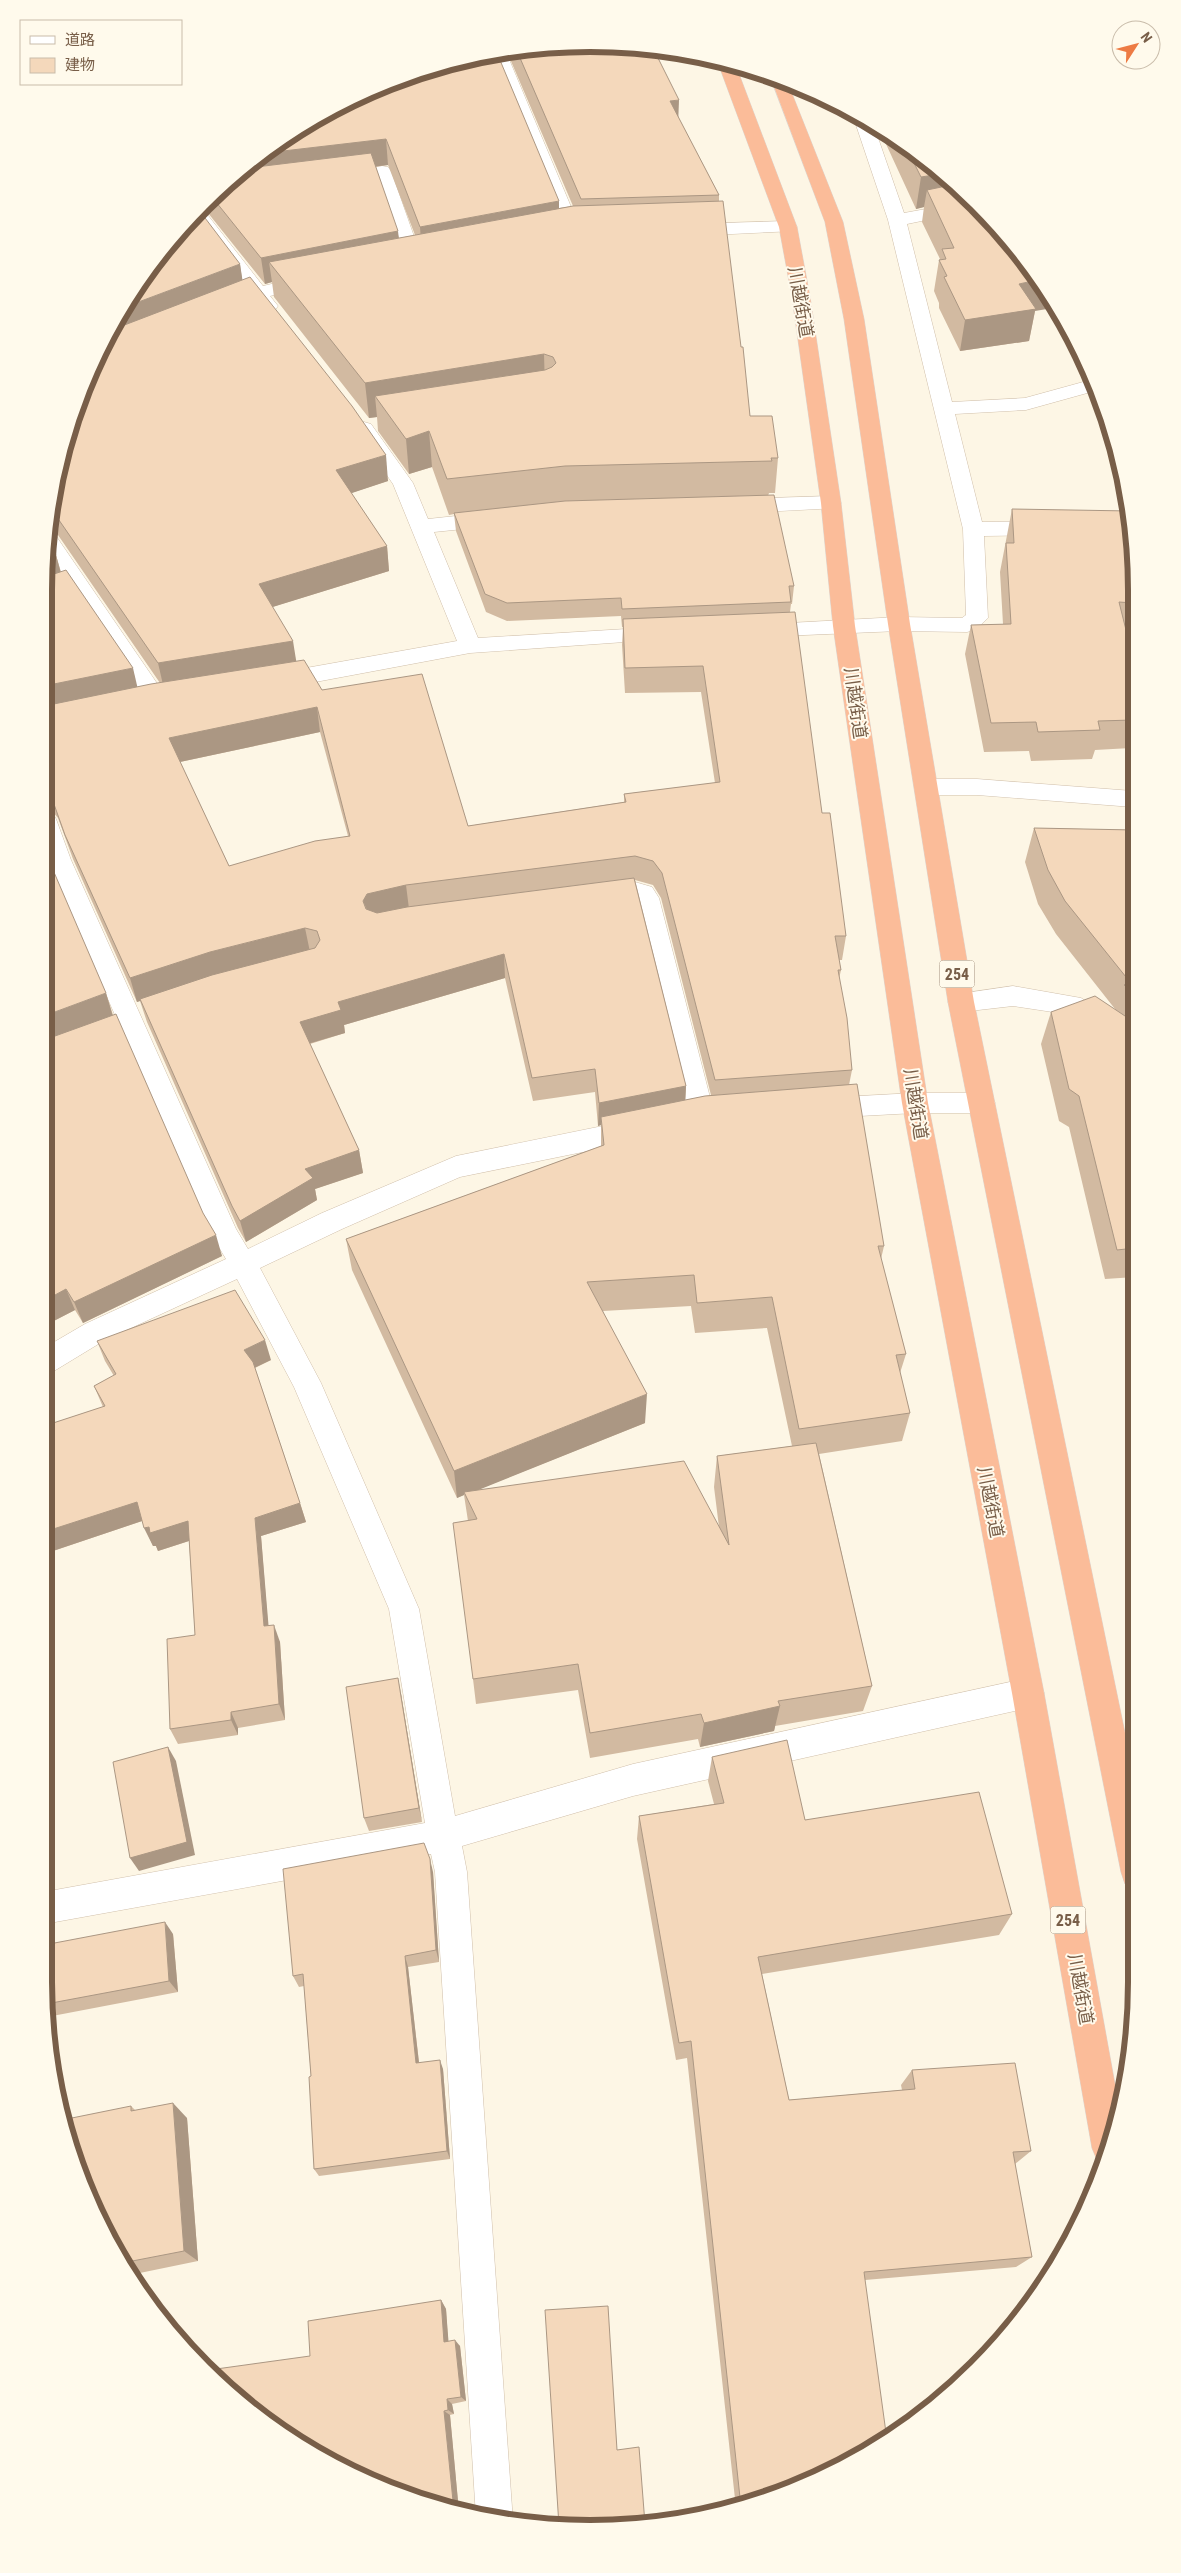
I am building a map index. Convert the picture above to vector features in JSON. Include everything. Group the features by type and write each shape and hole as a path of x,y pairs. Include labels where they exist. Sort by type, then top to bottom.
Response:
{"highway":[{"name":"川越街道","path":"729,71 788,227 803,306 831,504 844,626 915,1103 1028,1693 1106,2134"},
{"name":"254","path":"781,87 834,222 854,319 898,624 927,787 961,1002 1128,1827"}],"street":[{"path":"501,60 573,233"},
{"path":"740,630 898,624 967,625 977,618 973,529 945,408 897,220 866,129"},
{"path":"326,177 382,171 414,262"},
{"path":"897,220 967,206"},
{"path":"202,219 281,323"},
{"path":"670,230 788,227"},
{"path":"554,236 592,232"},
{"path":"394,266 433,259"},
{"path":"215,309 258,293 326,278"},
{"path":"945,408 1026,404 1088,386"},
{"path":"386,421 358,420 403,483 470,646"},
{"path":"722,506 831,504"},
{"path":"421,527 517,516"},
{"path":"973,529 1063,528"},
{"path":"54,553 69,588 157,700"},
{"path":"261,683 470,646 682,633"},
{"path":"927,787 978,787 1128,799"},
{"path":"52,865 136,1016 225,1234 262,1296 307,1383 404,1609 443,1836 451,1872 494,2511"},
{"path":"52,1357 95,1332 332,1221 456,1167 693,1119 647,898 643,893 635,891 576,899"},
{"path":"961,1002 1013,996 1072,1005 1128,1042"},
{"path":"106,1031 136,1016"},
{"path":"798,1109 915,1103 982,1103"},
{"path":"52,1907 443,1836 633,1780 1028,1693"}],"building":[{"path":"590,52 657,57 679,100 670,101 719,195 581,199 520,57"},
{"path":"500,61 559,201 420,227 386,139 281,151 322,125 385,93 451,71"},
{"path":"371,153 398,231 261,258 217,203 260,167"},
{"path":"913,160 932,175 921,177"},
{"path":"945,186 995,236 1030,281 1019,284 1036,309 965,320 944,277 947,276 939,260 946,259 942,249 954,248 927,190"},
{"path":"723,201 741,347 743,347 750,416 772,416 778,458 771,458 772,461 565,466 447,479 429,431 406,439 375,396 545,370 556,363 553,357 544,354 365,383 269,262 573,206"},
{"path":"204,217 240,264 136,303 164,263"},
{"path":"250,277 352,406 386,455 336,470 387,546 259,584 293,641 158,663 57,518 71,451 81,418 93,385 122,326"},
{"path":"774,495 794,586 789,586 791,602 622,609 621,598 507,603 485,594 454,513 565,501"},
{"path":"1012,509 1122,511 1127,555 1128,603 1119,602 1128,638 1128,720 1098,721 1100,730 1038,732 1036,722 991,723 971,625 1011,624 1006,543 1014,543"},
{"path":"66,570 133,668 52,684 53,574"},
{"path":"795,612 822,813 830,813 846,936 835,936 841,970 838,970 847,1018 852,1070 715,1080 662,873 653,861 635,856 406,885 367,894 363,901 366,909 377,913 407,907 634,878 686,1086 599,1103 595,1069 532,1078 504,954 338,1002 341,1010 300,1022 359,1150 305,1169 313,1178 240,1221 140,999 212,975 315,948 320,940 317,931 305,928 210,952 130,978 65,835 52,799 52,704 151,684 304,660 322,690 422,674 468,826 626,802 624,794 720,782 703,666 625,668 623,619","holes":["317,707 350,836 315,841 229,866 169,738"]},
{"path":"1034,828 1128,830 1128,980 1065,901 1048,870"},
{"path":"52,868 106,993 52,1013"},
{"path":"1095,996 1128,1018 1128,1249 1117,1250 1079,1096 1069,1089 1051,1012"},
{"path":"116,1014 203,1213 216,1235 74,1302 66,1289 52,1297 52,1037"},
{"path":"857,1084 884,1246 878,1246 906,1354 896,1355 910,1413 799,1429 772,1297 697,1303 694,1275 587,1282 647,1394 454,1471 346,1239 604,1145 601,1117 705,1096"},
{"path":"235,1290 265,1340 244,1350 253,1362 300,1503 255,1518 264,1626 274,1625 279,1704 231,1712 231,1720 170,1729 167,1639 195,1635 188,1521 150,1533 149,1527 144,1528 137,1502 52,1529 52,1423 105,1406 94,1386 116,1374 97,1341"},
{"path":"816,1443 872,1686 778,1701 780,1706 704,1723 701,1714 590,1733 578,1664 473,1679 453,1523 477,1519 464,1492 684,1461 729,1545 717,1456"},
{"path":"398,1678 419,1808 364,1818 346,1687"},
{"path":"787,1740 805,1820 979,1792 1012,1914 758,1957 789,2100 915,2089 912,2070 1015,2063 1031,2151 1013,2152 1032,2257 864,2272 886,2432 828,2465 796,2480 740,2499 691,2041 679,2043 639,1816 724,1803 712,1757"},
{"path":"168,1747 187,1842 130,1858 113,1762"},
{"path":"424,1843 430,1859 436,1950 405,1956 416,2063 440,2060 447,2151 314,2169 309,2077 311,2076 303,1974 293,1976 283,1869"},
{"path":"165,1922 169,1981 53,2003 52,1943"},
{"path":"173,2103 184,2251 131,2261 93,2188 70,2118 131,2106 131,2111"},
{"path":"441,2300 444,2342 455,2340 461,2397 447,2399 448,2410 444,2411 453,2502 385,2480 321,2448 263,2409 216,2369 310,2356 308,2321"},
{"path":"608,2306 617,2450 639,2447 644,2517 590,2520 559,2519 545,2310"}]}
